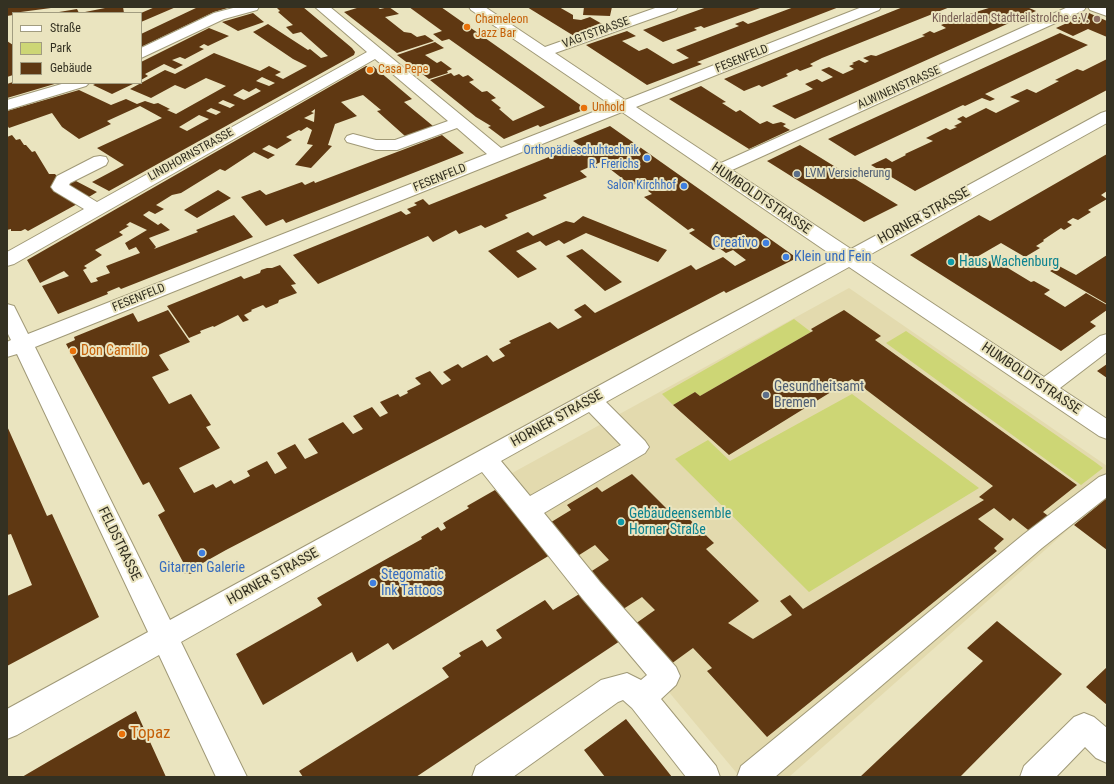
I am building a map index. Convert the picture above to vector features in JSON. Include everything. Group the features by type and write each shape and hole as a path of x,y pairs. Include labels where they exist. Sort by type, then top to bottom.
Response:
{"street":[{"path":"142,54 219,16 252,7"},
{"path":"322,7 499,155"},
{"name":"HUMBOLDTSTRASSE","path":"476,7 1107,430"},
{"name":"VAGTSTRASSE","path":"544,52 636,12 671,7"},
{"name":"FESENFELD","path":"15,347 874,7"},
{"name":"ALWINENSTRASSE","path":"719,170 1079,7"},
{"path":"1096,7 1107,12"},
{"name":"LINDHORNSTRASSE","path":"7,260 366,57 377,53"},
{"path":"7,106 78,84"},
{"name":"HORNER STRASSE","path":"7,724 1107,116"},
{"path":"352,139 376,145 396,146 459,122"},
{"path":"96,209 60,187 63,180 100,161"},
{"name":"FELDSTRASSE","path":"7,311 15,347 164,638 232,777"},
{"path":"1045,388 1107,341"},
{"path":"527,510 637,446 591,400"},
{"path":"485,459 591,590 666,676 642,698"},
{"path":"752,777 1033,541 1107,484"},
{"path":"487,777 611,690 627,686 642,698 705,777"},
{"path":"1035,777 1084,727 1107,748"}],"shaded area":[{"path":"849,288 1107,466 1107,495 789,777 740,777 494,483"}],"green space":[{"path":"794,319 811,332 700,396 695,392 673,405 662,394"},
{"path":"906,331 1103,468 1081,485 886,343"},
{"path":"852,394 979,488 809,592 675,459 708,440 730,461"}],"building":[{"path":"7,7 51,7 12,12 12,15 7,16"},
{"path":"110,7 123,7 124,12 85,12"},
{"path":"155,7 176,7 142,22 142,13"},
{"path":"198,7 231,7 214,12 142,47 142,34"},
{"path":"276,7 303,7 352,48 355,52 354,55 109,191 92,182 124,165 97,148 162,118 140,106 107,121 111,124 79,139 62,127 52,113 9,128 7,125 7,111 79,90 111,105 126,99 137,104 145,101 154,104 158,103 170,109 167,110 176,114 226,86 206,78 185,89 175,85 151,98 130,89 142,84 142,82 165,70 175,74 214,53 260,71 269,66 281,72 275,75 283,79 307,66 293,59 253,32 268,24 308,50 310,49 321,58 328,56 301,32 293,34 286,27 293,25 278,12 280,11","holes":["262,77 275,83 269,86 256,81","256,88 261,91 244,100 233,95 243,89 249,92","223,100 235,105 230,108 218,103","211,108 221,112 216,115 206,111","199,115 209,119 187,131 179,127"]},
{"path":"360,7 377,7 380,9 389,7 399,14 385,17 404,32 411,33 417,37 425,35 434,41 397,53 344,12"},
{"path":"409,7 441,7 586,109 540,127 538,125 504,139 488,127 491,126 476,117 430,80 451,73 454,76 459,74 463,77 468,75 474,80 469,82 482,92 487,91 496,98 491,100 513,121 545,107 449,39 442,41 433,34 442,31"},
{"path":"527,7 559,7 573,15 573,19 581,20 590,17 604,25 574,36"},
{"path":"584,7 612,7 610,16 583,15"},
{"path":"707,7 763,7 704,28 701,26 694,28 697,30 663,42 643,30"},
{"path":"794,7 839,7 697,62 702,64 647,85 586,45 627,31 636,36 622,41 639,51 647,48 673,64 689,58 676,50 739,26 735,24 743,21 748,24"},
{"path":"903,7 950,7 822,58 810,64 813,66 800,71 797,69 786,74 788,76 762,87 759,85 744,91 724,79"},
{"path":"992,7 1027,7 1036,11 795,119 772,106 813,89 805,84 817,79 822,82 833,77 821,70 829,67 843,74 854,69 849,66 854,64 852,63 859,60 865,63 869,61 863,58 871,55 876,56 925,36 922,35 930,31 934,33 946,28 941,25 961,17 958,16 960,15 963,16"},
{"path":"77,9 78,12 59,12"},
{"path":"253,13 264,22 238,31 222,22"},
{"path":"1089,13 1107,21 1107,37 1088,29 1073,36 1056,28"},
{"path":"209,28 229,36 208,46 204,44 199,47 204,49 185,59 180,57 172,60 183,65 175,69 164,64 145,74 148,76 142,79 142,62"},
{"path":"1060,33 1088,45 985,94 995,99 990,101 982,98 965,106 963,105 855,156 828,139"},
{"path":"7,41 12,44 12,75 7,77"},
{"path":"435,42 444,48 425,55 437,63 441,61 452,69 447,71 448,73 429,79 397,55"},
{"path":"1107,59 1107,90 915,191 871,165 886,158 892,162 933,141 926,138 946,128 950,130 957,127 954,126 962,122 957,119 963,116 966,118 986,108 996,113 1020,101 1010,97 1027,89 1036,93 1059,81 1055,80 1077,69 1083,71"},
{"path":"366,66 373,66 412,99 404,102 433,126 405,136 377,111 381,110 363,95 341,102 357,116 335,124 328,145 332,146 311,168 295,165 313,145 307,144 312,130 307,127 286,137 292,140 277,149 269,145 262,149 275,155 268,159 254,152 225,171 220,169 181,193 172,195 156,205 164,209 155,214 149,211 143,215 158,225 161,223 170,230 149,238 156,247 154,249 198,232 196,230 234,215 253,237 121,289 119,287 107,292 108,294 58,314 42,286 69,276 64,271 40,283 27,260","holes":["315,109 314,122 304,118 314,113 311,112","130,222 147,230 125,243 129,250 136,247 140,253 106,266 110,273 96,278 98,281 91,283 83,270 87,268 84,266 102,255 95,250 123,235 119,232 129,226 126,225"]},
{"path":"12,82 12,84 55,84 7,98 7,84"},
{"path":"95,84 133,84 112,94 93,85"},
{"path":"701,86 726,102 722,103 736,112 740,110 760,124 767,121 773,124 781,122 786,124 783,126 790,130 749,149 669,99"},
{"path":"610,126 797,258 726,293 724,291 226,550 201,564 199,570 191,574 182,573 180,569 183,562 158,515 165,511 149,482 143,485 66,344 75,340 74,337 133,313 138,322 168,310 190,342 159,355 169,370 152,377 169,404 191,394 211,425 206,427 220,448 179,468 194,493 213,484 216,488 231,480 234,484 250,476 247,471 267,461 275,474 287,468 277,453 295,444 305,459 318,453 308,439 343,422 353,434 363,429 353,416 372,407 380,417 388,413 380,402 398,394 400,397 408,393 407,391 421,384 415,378 430,371 442,385 451,380 443,372 458,364 462,368 487,355 493,362 505,356 499,349 511,343 509,341 550,322 558,329 582,317 574,310 585,304 595,313 691,265 696,270 723,257 735,266 746,260 733,250 726,253 719,248 713,250 689,233 695,230 692,228 688,230 644,197 652,194 638,183 632,186 601,162 580,171 587,177 543,195 547,198 505,215 508,218 485,228 481,225 459,234 456,230 433,242 428,236 318,284 293,255 401,211 406,215 411,213 407,209 417,205 414,203 423,199 429,205 579,145 573,141"},
{"path":"12,135 16,140 20,139 32,152 35,151 49,174 55,174 79,203 28,231 25,229 21,231 11,231 11,229 7,230 7,137"},
{"path":"442,135 464,153 286,223 283,219 266,226 241,197 260,190 266,195 302,182 305,185 314,181 315,183"},
{"path":"800,145 898,205 864,222 767,161"},
{"path":"1107,154 1107,191 1101,195 1107,199 1088,210 1091,212 1078,220 1073,218 1067,222 1072,225 1064,230 1061,228 1043,240 1044,241 1036,246 1040,248 1025,257 1001,243 975,258 985,264 993,259 1031,282 1034,281 1050,290 1044,294 1065,307 1086,293 1107,305 1107,310 1090,322 1096,326 1061,351 910,255 979,215 990,221 992,220"},
{"path":"74,180 97,192 87,198 65,185"},
{"path":"218,190 231,198 197,218 184,210"},
{"path":"583,216 667,250 658,262 586,233 564,244 559,240 546,246 540,241 516,251 537,269 518,278 488,251 528,232 533,236 566,221 574,223"},
{"path":"582,249 622,282 605,291 566,256"},
{"path":"1107,255 1107,304 1050,271 1059,266 1076,275"},
{"path":"280,265 296,284 291,285 297,293 279,300 278,303 266,308 263,305 251,310 252,311 244,315 249,320 243,322 238,315 214,327 213,326 200,331 201,333 189,338 167,306 241,276 244,279 260,273 261,270"},
{"name":"Gebäudeensemble Horner Straße","path":"844,310 881,336 875,340 1077,485 1043,512 1051,518 1032,533 1013,518 1010,521 994,508 978,519 1004,539 994,548 997,551 767,737 707,671 712,668 693,648 671,664 635,624 655,610 642,597 617,613 584,576 609,560 595,545 576,557 548,524 571,510 567,505 597,487 602,492 632,474 677,519 684,514 714,543 706,549 759,601 728,623 753,639 792,615 780,601 790,595 803,609 984,500 979,497 993,486 852,379 729,455 673,405 695,392 700,396 813,331 811,329"},
{"path":"1107,364 1107,378 1097,371"},
{"path":"7,426 47,516 52,514 99,617 7,666 7,596 32,585 11,534 7,535"},
{"path":"495,490 550,555 393,650 388,643 357,662 352,652 263,705 236,654 322,605 317,598 422,539 421,537 438,527 441,531 446,528 443,523 469,508 467,506"},
{"path":"1107,498 1107,550 1074,525"},
{"path":"581,593 620,641 416,777 303,777 299,771 449,677 442,668 461,656 459,653 482,640 487,647 502,638 496,630 545,600 553,610"},
{"path":"997,621 1062,674 960,777 860,777 983,661 967,648"},
{"path":"1107,667 1107,705 1086,687"},
{"path":"136,711 166,777 22,777 51,760"},
{"path":"626,719 672,777 605,777 584,750"}],"place":[{"name":"Kinderladen Stadtteilstrolche e.V.","path":"1097,19"},
{"name":"Chameleon Jazz Bar","path":"467,27"},
{"name":"Casa Pepe","path":"370,70"},
{"name":"Unhold","path":"584,108"},
{"name":"Orthopädieschuhtechnik R. Frerichs","path":"647,158"},
{"name":"LVM Versicherung","path":"797,174"},
{"name":"Salon Kirchhof","path":"684,186"},
{"name":"Creativo","path":"766,243"},
{"name":"Klein und Fein","path":"786,257"},
{"name":"Haus Wachenburg","path":"951,262"},
{"name":"Don Camillo","path":"73,351"},
{"name":"Gesundheitsamt Bremen","path":"766,395"},
{"name":"Gebäudeensemble Horner Straße","path":"621,522"},
{"name":"Gitarren Galerie","path":"202,553"},
{"name":"Stegomatic Ink Tattoos","path":"373,583"},
{"name":"Topaz","path":"122,734"}]}
